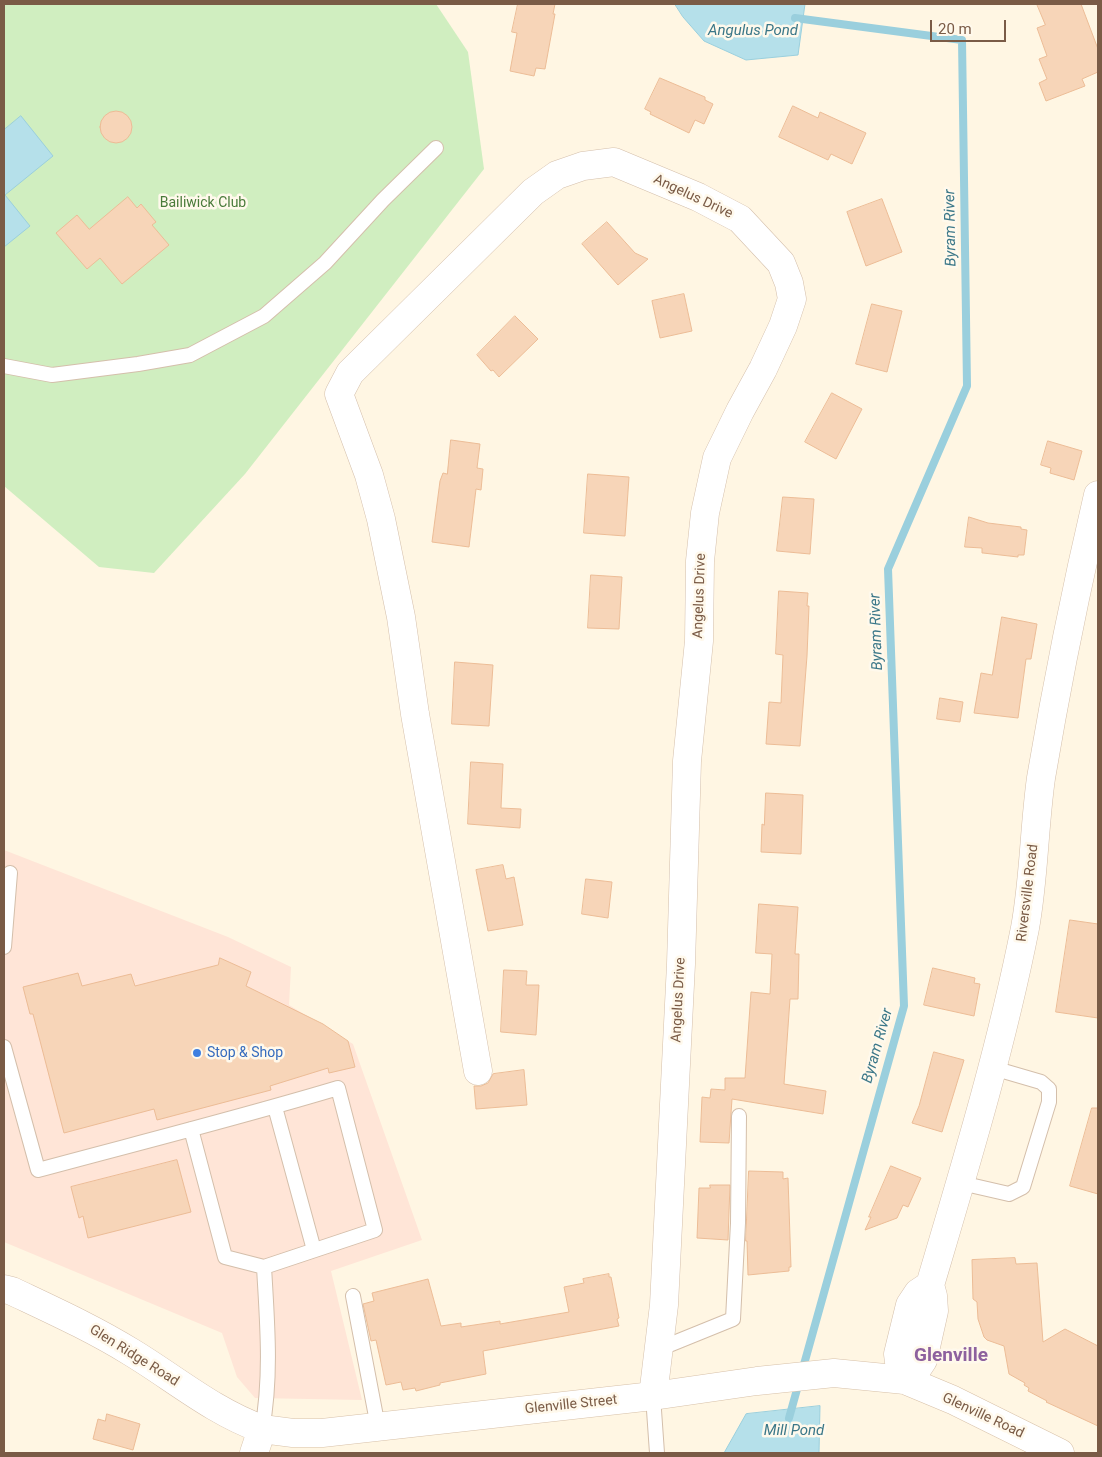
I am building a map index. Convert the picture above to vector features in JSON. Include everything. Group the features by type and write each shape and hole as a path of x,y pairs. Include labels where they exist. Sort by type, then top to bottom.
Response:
{"street":[{"name":"Angelus Drive","path":"478,1070 401,617 381,519 369,475 339,394 350,373 533,192 557,175 583,166 614,162 698,197 740,219 781,263 789,283 792,299 783,326 763,370 740,411 718,458 705,513 700,561 699,641 687,761 680,993 664,1305 653,1396"},
{"name":"Riversville Road","path":"906,1380 900,1370 898,1354 910,1305 918,1293 930,1285 1006,1017 1025,925 1041,780 1078,583 1098,495"},
{"name":"Glen Ridge Road","path":"4,1289 78,1321 130,1352 221,1410 258,1441"},
{"name":"Glenville Street","path":"258,1441 293,1433 322,1434 834,1373 906,1380"},
{"name":"Glenville Road","path":"906,1380 954,1400 1060,1453"}],"lane":[{"path":"4,366 52,375 190,355 264,316 325,262 383,200 436,148"},
{"path":"4,947 10,873"},
{"path":"4,1048 38,1170 191,1129 275,1107 338,1088 374,1230 264,1267 225,1256 191,1129"},
{"path":"960,1183 1009,1194 1023,1187 1049,1102 1049,1089 1041,1082 993,1068"},
{"path":"275,1107 314,1250"},
{"path":"659,1350 733,1319 738,1223 738,1116"},
{"path":"258,1441 267,1396 268,1328 264,1267"},
{"path":"353,1296 378,1427"},
{"path":"653,1396 657,1453"}],"shaded area":[{"path":"4,850 228,937 291,967 289,1005 353,1044 422,1240 331,1271 362,1400 255,1398 237,1377 222,1333 4,1242"}],"green space":[{"name":"Bailiwick Club","path":"4,4 436,4 468,52 484,169 245,474 154,573 99,567 4,486"}],"water":[{"name":"Angulus Pond","path":"675,4 805,4 798,55 746,60 704,41 683,17"},
{"path":"21,116 53,156 5,195 30,226 4,247 4,130"},
{"name":"Mill Pond","path":"820,1406 819,1453 724,1453 746,1414"}],"building":[{"path":"518,4 555,4 553,14 555,14 545,69 536,68 534,76 510,71 517,33 512,32"},
{"path":"1037,4 1081,4 1098,49 1098,72 1082,79 1085,86 1046,101 1039,83 1047,79 1039,59 1047,56 1037,28 1045,25"},
{"path":"660,78 705,97 705,100 713,104 704,124 695,120 689,133 650,114 651,112 645,109"},
{"path":"793,106 818,118 820,112 866,133 852,164 831,154 828,160 779,137"},
{"path":"116,111 122,112 127,116 131,121 131,133 127,138 122,142 116,143 110,142 105,138 101,133 100,127 101,121 105,116 110,112"},
{"path":"128,197 137,208 141,204 156,222 152,225 169,245 122,284 100,258 87,269 56,233 77,215 89,229"},
{"path":"882,199 902,252 866,266 847,212"},
{"path":"607,222 635,253 648,259 618,285 582,244"},
{"path":"684,294 692,331 660,338 652,301"},
{"path":"872,304 902,311 887,372 856,364"},
{"path":"515,316 538,339 499,377 477,355"},
{"path":"832,393 862,409 836,459 805,442"},
{"path":"451,440 480,444 477,468 483,469 481,490 476,489 469,547 432,542 440,481 443,473 447,474"},
{"path":"1048,441 1082,451 1074,480 1050,473 1051,468 1041,465"},
{"path":"588,474 629,477 625,536 584,533"},
{"path":"783,497 814,499 810,554 777,551"},
{"path":"969,517 988,523 1021,527 1021,529 1027,530 1024,555 1018,555 1018,557 982,553 982,548 965,547"},
{"path":"591,575 622,577 619,629 588,628"},
{"path":"779,591 808,593 807,656 800,746 766,744 769,702 781,703 783,655 776,654"},
{"path":"1002,617 1037,624 1031,659 1026,659 1018,718 974,713 981,673 992,675"},
{"path":"455,662 493,665 489,726 452,724"},
{"path":"940,698 963,702 960,722 937,719"},
{"path":"471,762 503,764 501,808 521,809 520,828 468,824"},
{"path":"766,793 803,795 801,854 761,852"},
{"path":"503,865 506,879 514,877 523,925 488,931 476,870"},
{"path":"586,879 612,882 608,918 582,914"},
{"path":"759,904 798,907 795,954 799,954 798,999 790,999 784,1084 826,1091 823,1114 732,1099 729,1143 700,1142 702,1097 710,1098 711,1089 725,1090 725,1078 745,1078 751,992 770,994 772,954 756,953"},
{"path":"1070,920 1098,924 1098,1018 1056,1012"},
{"name":"Stop & Shop","path":"220,958 251,972 246,986 323,1024 348,1041 355,1067 329,1073 328,1068 270,1086 271,1090 157,1120 154,1109 64,1133 33,1014 30,1014 23,987 78,973 82,986 131,974 135,986 218,965"},
{"path":"933,968 975,978 974,983 980,984 974,1016 924,1005"},
{"path":"504,970 527,971 526,985 539,985 536,1035 501,1032"},
{"path":"934,1052 964,1060 942,1132 912,1123 919,1106"},
{"path":"524,1070 527,1105 476,1109 474,1086 488,1083 493,1074"},
{"path":"1092,1108 1098,1108 1098,1194 1070,1186"},
{"path":"177,1160 191,1212 88,1238 83,1216 79,1218 71,1187"},
{"path":"891,1166 921,1178 908,1207 903,1205 897,1218 865,1230 871,1217 869,1217"},
{"path":"749,1171 783,1172 783,1179 788,1178 791,1267 789,1267 789,1271 748,1275 746,1241"},
{"path":"710,1185 730,1185 728,1240 697,1238 699,1188 710,1188"},
{"path":"1015,1258 1016,1264 1037,1263 1043,1342 1065,1329 1098,1346 1098,1426 1046,1402 1028,1391 1029,1388 1024,1385 1025,1383 1009,1374 1004,1346 987,1340 984,1337 978,1319 977,1302 973,1299 972,1260"},
{"path":"609,1274 619,1318 617,1319 619,1326 483,1351 486,1374 440,1383 440,1385 416,1391 415,1388 403,1390 401,1382 386,1385 376,1340 371,1341 363,1304 374,1301 372,1293 428,1279 441,1326 461,1323 461,1327 500,1321 500,1324 569,1312 564,1287 584,1283 583,1279"},
{"path":"107,1414 140,1424 133,1450 93,1439 98,1419 105,1421"}],"waterway":[{"name":"Byram River","path":"789,1418 904,1006 888,569 967,386 962,40 795,18"}],"place":[{"name":"Stop & Shop","path":"197,1053"}],"district":[{"name":"Glenville","path":"951,1356"}]}
